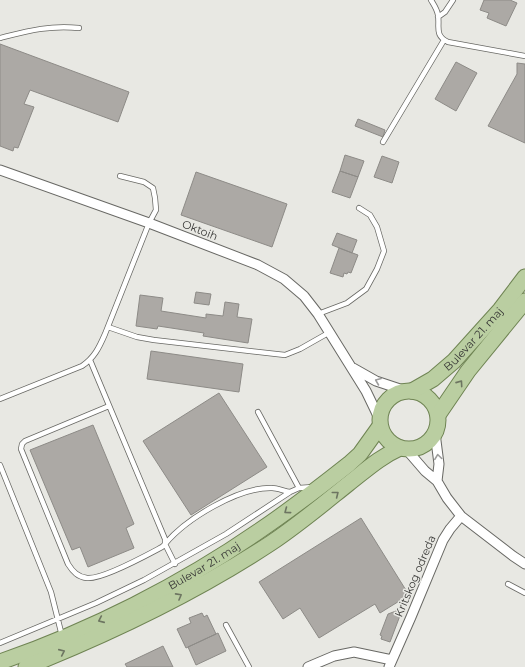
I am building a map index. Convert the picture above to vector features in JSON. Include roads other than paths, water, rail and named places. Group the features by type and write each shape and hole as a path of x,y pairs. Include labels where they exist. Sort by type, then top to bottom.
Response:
{"main road":[{"name":"Bulevar 21. maj","path":"409,391 434,379 454,361 500,310 525,277"},
{"name":"Bulevar 21. maj","path":"438,415 468,371 525,301"},
{"path":"409,391 421,393 429,399 438,415 438,424 435,433 429,441 422,446 413,449 393,445 387,440 380,422 384,404 390,397 398,393 409,391"},
{"name":"Bulevar 21. maj","path":"0,662 62,638 137,603 190,575 260,531 318,488 360,454 380,422"},
{"name":"Bulevar 21. maj","path":"26,667 116,629 224,571 306,518 385,455 403,448"}],"street":[{"name":"Oktoih","path":"0,170 149,223 258,265 275,274 304,296 318,314 366,391 380,422"},
{"path":"351,368 376,381 409,391"},
{"path":"435,433 439,464 437,481"},
{"path":"403,448 437,481 447,498 462,516 525,564"},
{"name":"Kritskog odreda","path":"391,664 441,545 450,529 462,516"},
{"path":"308,667 334,656 354,652 391,664"}],"lane":[{"path":"432,0 438,17 438,32 444,40 525,56"},
{"path":"438,17 445,12 453,0"},
{"path":"0,38 42,28 61,26 79,28"},
{"path":"384,142 444,40"},
{"path":"0,399 82,366 97,352 149,223 156,210 153,188 144,182 120,176"},
{"path":"318,314 347,303 366,289 377,269 384,251 377,227 370,215 359,208"},
{"path":"108,327 137,337 148,339 285,355 300,349 330,332"},
{"path":"90,360 174,564"},
{"path":"109,406 25,441 22,444 21,449 68,564 75,574 88,578 96,578 129,564 162,547 171,537 188,524 231,498 260,489 273,488 290,492"},
{"path":"258,412 299,488"},
{"path":"0,466 51,592 62,638"},
{"path":"0,643 96,603 144,580 226,534 290,492 299,488 318,488"},
{"path":"508,584 525,593"},
{"path":"226,625 249,667"}]}
